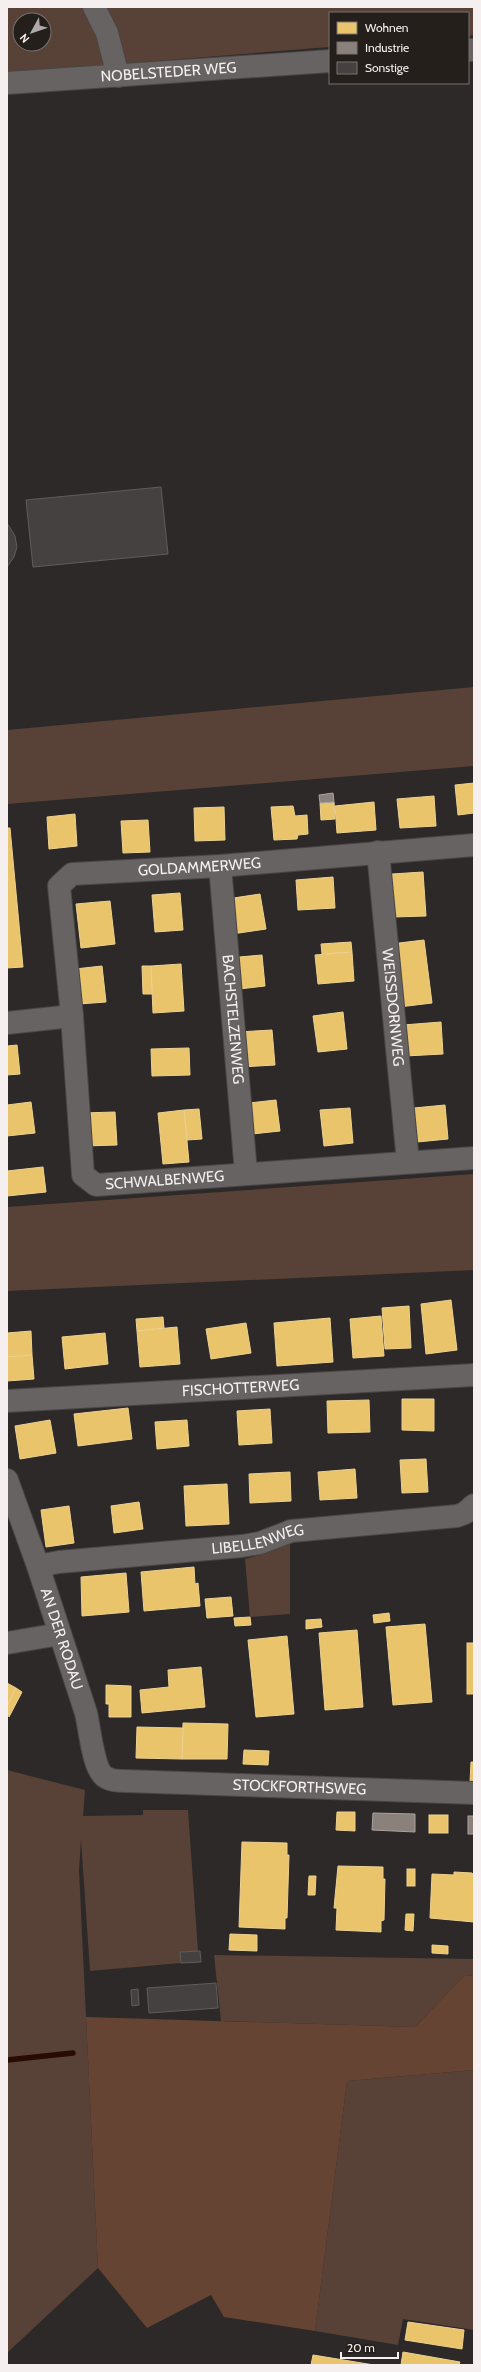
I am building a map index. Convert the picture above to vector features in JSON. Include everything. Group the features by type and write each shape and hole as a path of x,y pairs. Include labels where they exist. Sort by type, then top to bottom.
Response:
{"street":[{"path":"94,7 107,33 118,76"},
{"name":"NOBELSTEDER WEG","path":"7,83 329,61"},
{"name":"GOLDAMMERWEG","path":"72,1016 59,886 72,874 220,866 474,845"},
{"name":"WEISSDORNWEG","path":"378,852 408,1162"},
{"name":"BACHSTELZENWEG","path":"220,866 246,1173"},
{"path":"7,1023 72,1016"},
{"name":"SCHWALBENWEG","path":"72,1016 83,1175 96,1185 246,1173 474,1158"},
{"name":"FISCHOTTERWEG","path":"7,1401 474,1375"},
{"name":"AN DER RODAU","path":"7,1480 38,1566 91,1731 96,1766 107,1778 125,1781"},
{"name":"LIBELLENWEG","path":"38,1566 59,1562 254,1545 291,1531 452,1516 465,1513 474,1505"},
{"path":"7,1643 60,1634"},
{"name":"STOCKFORTHSWEG","path":"125,1781 474,1793"}],"shaded area":[{"path":"7,7 474,7 474,35 469,36 469,12 329,12 329,47 7,73"},
{"path":"474,687 474,766 7,804 7,730"},
{"path":"474,1174 474,1270 7,1291 7,1207"},
{"path":"290,1543 290,1614 250,1617 245,1559 267,1553"},
{"path":"7,1770 85,1790 83,1816 143,1815 143,1810 188,1810 198,1951 180,1952 181,1963 90,1971 81,1840 79,1870 98,2268 7,2353"},
{"path":"214,1955 474,1959 474,1976 465,1975 415,2027 221,2021"},
{"path":"465,1975 474,1976 474,2070 347,2081 315,2331 224,2317 211,2295 147,2328 98,2268 86,2017 415,2027"},
{"path":"474,2070 474,2330 403,2319 398,2345 315,2331 347,2081"}],"building: Wohnen":[{"path":"474,783 474,813 458,815 455,785"},
{"path":"434,796 436,826 400,828 397,799"},
{"path":"334,802 335,819 321,820 320,803"},
{"path":"374,802 376,830 337,833 335,806"},
{"path":"293,806 295,816 307,815 308,834 298,835 297,839 274,840 271,807"},
{"path":"224,807 225,840 195,841 194,808"},
{"path":"75,814 77,846 49,849 47,817"},
{"path":"148,820 150,852 123,853 121,821"},
{"path":"7,828 10,828 23,967 7,968"},
{"path":"423,872 426,916 394,917 392,874"},
{"path":"333,877 335,908 298,910 296,880"},
{"path":"180,893 183,930 155,932 152,895"},
{"path":"260,894 266,929 232,934 227,899"},
{"path":"110,901 115,944 81,948 76,904"},
{"path":"424,940 432,1003 399,1007 391,944"},
{"path":"351,942 352,952 322,954 321,944"},
{"path":"352,952 354,981 318,984 315,955"},
{"path":"262,955 265,986 231,990 228,958"},
{"path":"181,964 184,1011 153,1013 151,966"},
{"path":"102,966 106,1002 79,1004 75,969"},
{"path":"142,966 151,966 152,994 143,994"},
{"path":"343,1012 347,1049 318,1052 313,1016"},
{"path":"441,1022 443,1054 405,1056 403,1025"},
{"path":"272,1030 275,1065 241,1067 238,1032"},
{"path":"17,1045 20,1074 7,1075 7,1046"},
{"path":"189,1048 190,1075 152,1076 151,1049"},
{"path":"276,1100 280,1131 252,1134 249,1103"},
{"path":"31,1102 35,1133 7,1136 7,1105"},
{"path":"445,1105 448,1139 417,1142 414,1108"},
{"path":"350,1108 353,1143 324,1146 320,1110"},
{"path":"199,1109 202,1139 187,1140 184,1110"},
{"path":"184,1110 189,1162 163,1164 158,1113"},
{"path":"115,1112 117,1145 84,1146 82,1113"},
{"path":"43,1167 46,1192 7,1196 7,1171"},
{"path":"451,1300 457,1350 426,1354 421,1304"},
{"path":"409,1306 411,1348 385,1349 382,1308"},
{"path":"381,1316 384,1356 353,1358 350,1319"},
{"path":"163,1317 164,1328 137,1331 136,1319"},
{"path":"330,1318 333,1362 277,1366 274,1323"},
{"path":"246,1323 251,1353 211,1359 206,1329"},
{"path":"177,1327 180,1364 140,1367 137,1331"},
{"path":"31,1331 32,1355 7,1357 7,1333"},
{"path":"105,1333 108,1364 65,1369 62,1337"},
{"path":"32,1355 34,1379 7,1381 7,1357"},
{"path":"402,1399 434,1399 434,1431 402,1430"},
{"path":"369,1400 370,1432 328,1433 327,1401"},
{"path":"128,1408 132,1439 78,1446 74,1414"},
{"path":"270,1409 272,1443 239,1445 237,1411"},
{"path":"50,1420 56,1453 20,1459 15,1426"},
{"path":"187,1420 189,1446 157,1449 155,1422"},
{"path":"426,1459 428,1492 402,1493 400,1460"},
{"path":"355,1469 357,1498 320,1500 318,1472"},
{"path":"290,1472 291,1501 250,1503 249,1474"},
{"path":"227,1484 229,1524 186,1526 184,1486"},
{"path":"139,1502 143,1529 114,1533 111,1506"},
{"path":"69,1506 74,1543 46,1547 41,1510"},
{"path":"194,1567 195,1584 198,1583 200,1606 144,1611 141,1572"},
{"path":"126,1573 129,1612 82,1616 81,1577"},
{"path":"231,1597 233,1616 207,1618 205,1599"},
{"path":"389,1613 390,1621 374,1623 373,1615"},
{"path":"250,1617 251,1625 235,1626 234,1618"},
{"path":"321,1619 322,1627 306,1629 306,1620"},
{"path":"425,1624 432,1702 393,1705 386,1627"},
{"path":"357,1630 363,1707 325,1710 319,1633"},
{"path":"287,1636 294,1714 256,1717 248,1640"},
{"path":"467,1643 474,1643 474,1694 467,1694"},
{"path":"201,1667 205,1707 142,1713 140,1690 169,1687 168,1670"},
{"path":"7,1683 16,1688 7,1706"},
{"path":"106,1685 131,1686 131,1717 109,1717 109,1704 106,1704"},
{"path":"16,1688 22,1692 9,1717 7,1706"},
{"path":"183,1723 228,1724 227,1759 182,1759"},
{"path":"137,1727 183,1728 182,1759 136,1758"},
{"path":"244,1750 269,1751 268,1765 243,1764"},
{"path":"471,1762 474,1762 474,1782 470,1782"},
{"path":"337,1812 355,1812 355,1831 336,1830"},
{"path":"429,1815 448,1815 448,1833 429,1833"},
{"path":"242,1842 287,1843 287,1855 289,1855 287,1918 285,1918 285,1929 239,1927"},
{"path":"338,1866 383,1867 383,1879 385,1879 384,1920 381,1921 381,1932 336,1930 337,1908 334,1908"},
{"path":"407,1869 415,1869 415,1886 407,1886"},
{"path":"454,1872 472,1873 474,1876 474,1922 430,1918 432,1874 454,1875"},
{"path":"309,1876 316,1876 315,1895 308,1895"},
{"path":"406,1914 414,1914 413,1931 405,1930"},
{"path":"230,1934 257,1935 257,1951 229,1950"},
{"path":"432,1945 448,1946 448,1954 432,1953"},
{"path":"408,2322 464,2330 462,2349 405,2340"},
{"path":"403,2352 460,2362 459,2365 401,2365"},
{"path":"313,2355 374,2365 311,2365"}],"building: Industrie":[{"path":"333,793 334,802 320,803 319,795"},
{"path":"373,1813 415,1814 415,1832 372,1830"},
{"path":"468,1816 474,1816 474,1834 468,1834"}],"building: Sonstige":[{"path":"161,487 168,554 33,567 26,500"},
{"path":"7,523 15,536 17,547 14,557 7,567"},
{"path":"200,1951 201,1962 181,1963 180,1952"},
{"path":"216,1983 218,2008 149,2013 147,1988"},
{"path":"138,1989 139,2005 132,2006 131,1990"}],"waterway":[{"path":"7,2060 73,2053"}]}
